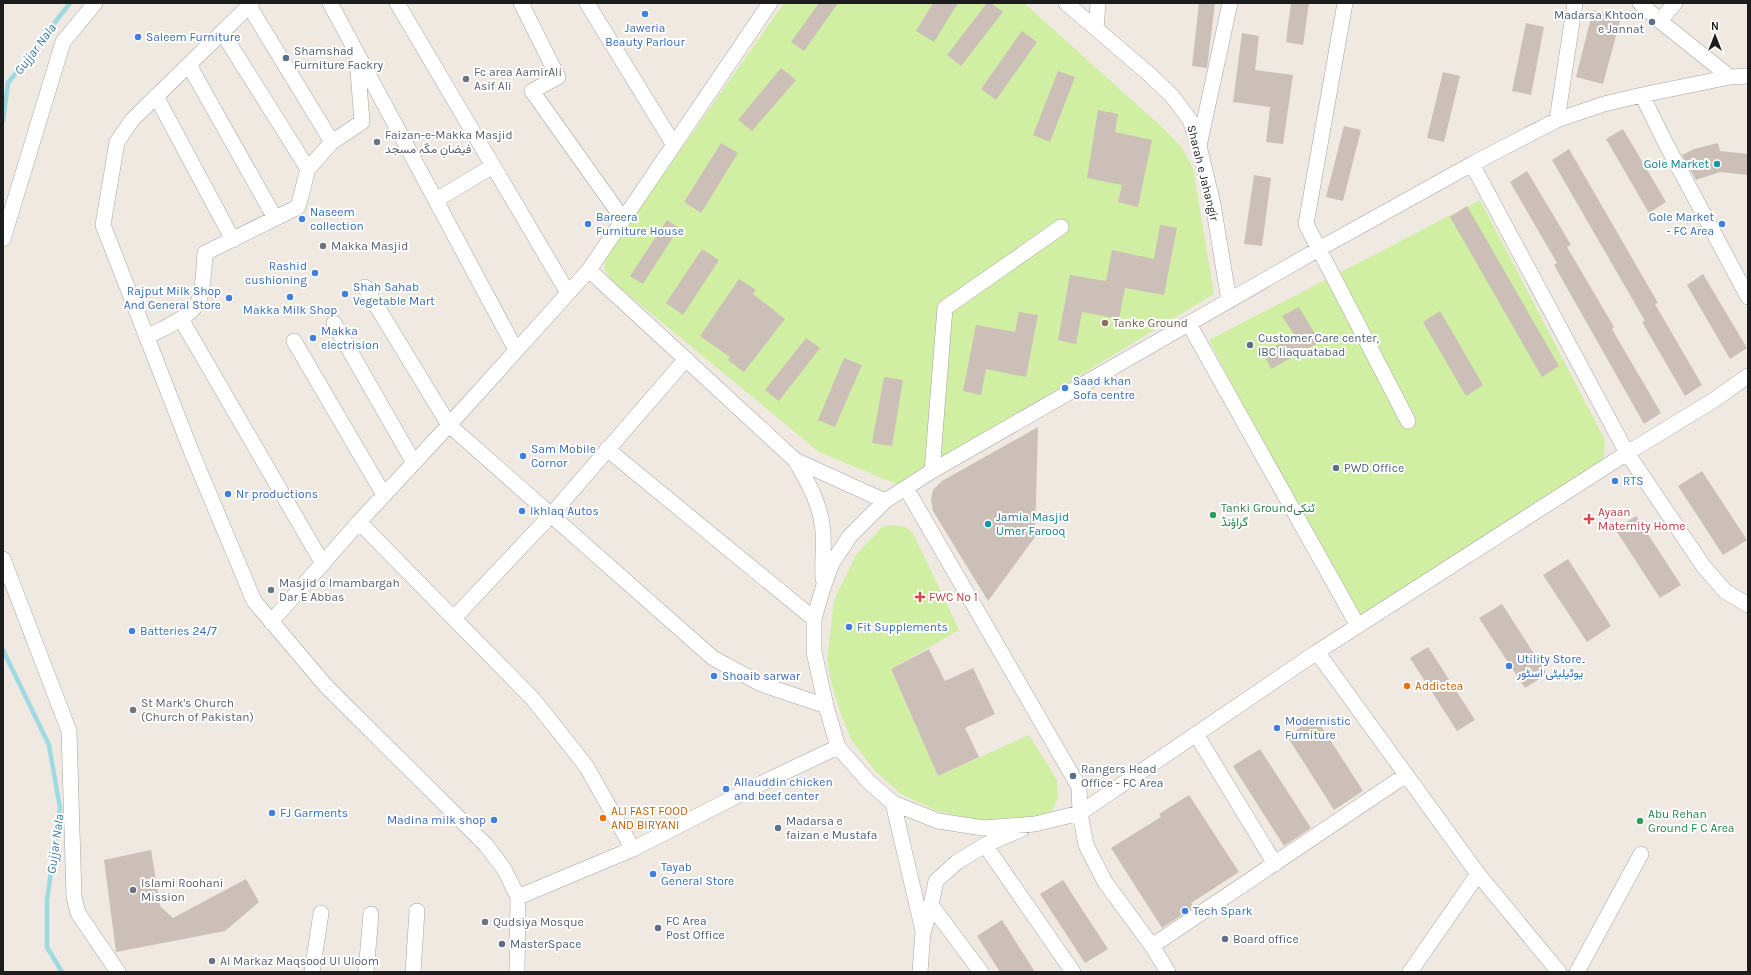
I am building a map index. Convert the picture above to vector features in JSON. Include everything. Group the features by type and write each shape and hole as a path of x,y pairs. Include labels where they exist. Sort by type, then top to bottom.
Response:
{"street":[{"path":"3,239 63,42 95,3"},
{"path":"330,3 516,350"},
{"path":"397,3 568,293"},
{"path":"521,3 558,77 532,91 623,219"},
{"path":"586,3 674,145"},
{"path":"271,622 359,522 589,270 770,3"},
{"name":"Sharah e Jahangir","path":"1066,3 1149,74 1172,96 1190,120 1199,146 1213,204 1228,301"},
{"path":"1096,29 1098,3"},
{"path":"1199,146 1230,3"},
{"path":"1345,3 1306,224 1408,421"},
{"path":"1557,120 1575,3"},
{"path":"1640,3 1660,21 1730,77"},
{"path":"1660,21 1675,3"},
{"path":"332,142 250,4 132,120 117,142 103,225 192,452 254,601 326,686 486,845 504,869 518,897 517,972"},
{"path":"222,32 308,169"},
{"path":"146,337 181,319 199,301 206,253 298,207 308,169 332,142 362,122 357,53"},
{"path":"189,65 275,218"},
{"path":"1034,824 982,828 938,821 893,802 869,782 838,747 826,706 814,652 814,619 832,563 850,536 885,501 932,471 1319,249 1472,164 1557,120 1604,104 1642,95 1730,77 1748,76"},
{"path":"1642,95 1665,142 1748,298"},
{"path":"156,96 233,240"},
{"path":"1472,164 1627,453 1704,567 1725,591 1748,605"},
{"path":"436,200 493,166"},
{"path":"932,471 945,308 1061,227"},
{"path":"589,270 795,460 808,482 818,506 823,531 823,588"},
{"path":"365,287 448,426 713,658 761,684 826,706"},
{"path":"181,319 323,564"},
{"path":"334,323 414,463"},
{"path":"1189,324 1358,626"},
{"path":"294,341 384,495"},
{"path":"454,618 551,515 686,359"},
{"path":"920,972 923,930 931,905 936,881 957,862 985,844 1034,824 1080,813 1317,652 1627,453 1714,400 1748,376"},
{"path":"607,449 814,619"},
{"path":"795,460 885,501"},
{"path":"906,488 1079,787 1080,813 1086,845 1105,882 1152,946 1168,972"},
{"path":"359,522 533,699 586,766 633,850"},
{"path":"3,559 69,731 74,897 78,913 118,972"},
{"path":"1317,652 1478,874 1559,972"},
{"path":"1196,734 1275,864"},
{"path":"518,897 633,850 762,783 838,747"},
{"path":"1152,946 1406,775"},
{"path":"893,802 923,930"},
{"path":"985,844 1074,972"},
{"path":"1577,972 1641,854"},
{"path":"1410,972 1478,874"},
{"path":"931,905 981,972"},
{"path":"412,972 417,911"},
{"path":"312,972 321,913"},
{"path":"366,972 371,914"}],"green space":[{"path":"784,3 1024,3 1164,129 1182,148 1193,168 1214,294 899,485 819,452 613,282 604,269 606,256"},
{"path":"1480,200 1605,440 1603,468 1369,613 1351,615 1209,340"},
{"path":"891,525 905,527 913,533 959,630 891,669 938,776 1029,735 1057,780 1058,798 1051,813 1032,821 997,822 972,819 937,811 901,794 875,771 852,741 840,712 831,681 827,660 834,600 856,555 882,527"}],"building":[{"path":"819,3 838,3 804,51 791,42"},
{"path":"933,3 958,3 934,42 916,31"},
{"path":"987,3 991,3 1003,12 961,66 947,55"},
{"path":"1199,3 1215,3 1207,68 1192,66"},
{"path":"1291,3 1309,3 1303,45 1286,42"},
{"path":"1593,10 1621,17 1603,84 1576,77"},
{"path":"1526,23 1544,27 1531,95 1512,91"},
{"path":"1022,31 1037,42 996,100 981,89"},
{"path":"1242,33 1259,36 1255,70 1293,75 1283,144 1266,142 1270,107 1233,102"},
{"path":"781,68 796,80 752,131 738,120"},
{"path":"1058,71 1075,77 1050,142 1033,135"},
{"path":"1443,72 1460,76 1444,142 1427,138"},
{"path":"1098,110 1118,114 1115,132 1152,140 1138,207 1118,202 1122,185 1087,178"},
{"path":"1344,126 1361,130 1343,201 1326,197"},
{"path":"1623,129 1666,202 1649,213 1606,139"},
{"path":"721,143 738,153 701,213 684,202"},
{"name":"Gole Market","path":"1718,143 1720,151 1748,154 1748,175 1720,172 1696,180 1682,155 1694,149"},
{"path":"1569,149 1658,303 1655,304 1702,385 1685,396 1642,322 1645,321 1552,160"},
{"path":"1527,171 1571,245 1567,247 1614,327 1612,329 1661,413 1644,424 1554,265 1557,263 1510,182"},
{"path":"1254,175 1271,178 1262,246 1244,244"},
{"path":"1467,206 1559,366 1542,377 1450,217"},
{"path":"667,220 679,228 643,284 630,276"},
{"path":"1160,225 1177,228 1164,295 1125,288 1119,319 1082,312 1076,344 1058,340 1070,275 1106,281 1112,250 1154,259"},
{"path":"702,249 719,260 683,315 666,303"},
{"path":"1703,274 1747,348 1730,359 1687,285"},
{"path":"739,279 756,290 753,294 785,319 744,372 728,360 730,357 700,336"},
{"path":"1299,307 1320,342 1271,369 1263,353 1295,336 1282,316"},
{"path":"1440,311 1483,385 1466,396 1423,322"},
{"path":"1019,312 1038,315 1026,377 986,369 981,395 963,391 976,325 1015,332"},
{"path":"806,338 820,348 779,401 765,390"},
{"path":"844,358 862,365 835,427 818,420"},
{"path":"884,377 903,380 892,446 872,443"},
{"name":"Jamia Masjid Umer Farooq","path":"1038,427 1035,537 988,601 933,511 931,500 933,490 942,481"},
{"path":"1702,471 1747,540 1723,555 1678,486"},
{"path":"1636,516 1681,585 1660,598 1615,529"},
{"path":"1568,559 1611,626 1587,642 1543,575"},
{"path":"1502,604 1547,674 1525,688 1479,618"},
{"path":"1428,647 1475,720 1457,731 1410,658"},
{"path":"929,649 945,681 973,668 995,714 965,728 979,757 938,776 891,669"},
{"path":"1316,718 1363,791 1334,810 1287,736"},
{"path":"1260,749 1311,828 1284,846 1233,766"},
{"path":"1189,795 1239,872 1191,903 1194,907 1162,928 1111,848 1161,817 1159,814"},
{"name":"Islami Roohani Mission","path":"151,850 160,906 173,918 246,879 259,902 225,931 116,952 104,860"},
{"path":"1063,880 1108,949 1085,963 1040,894"},
{"path":"1002,920 1035,972 1000,972 977,936"}],"waterway":[{"name":"Gujjar Nala","path":"3,121 8,83 70,3"},
{"name":"Gujjar Nala","path":"3,650 49,745 60,808 47,900 47,947 62,972"}],"place":[{"name":"Jaweria Beauty Parlour","path":"645,14"},
{"name":"Madarsa Khtoon e Jannat","path":"1652,22"},
{"name":"Saleem Furniture","path":"138,37"},
{"name":"Shamshad Furniture Fackry","path":"286,58"},
{"name":"Fc area AamirAli Asif Ali","path":"466,79"},
{"name":"Faizan-e-Makka Masjid فیضانِ مکّہ مسجد","path":"377,142"},
{"name":"Gole Market","path":"1717,164"},
{"name":"Naseem collection","path":"302,219"},
{"name":"Bareera Furniture House","path":"588,224"},
{"name":"Gole Market - FC Area","path":"1722,224"},
{"name":"Makka Masjid","path":"323,246"},
{"name":"Rashid cushioning","path":"315,273"},
{"name":"Shah Sahab Vegetable Mart","path":"345,294"},
{"name":"Makka Milk Shop","path":"290,297"},
{"name":"Rajput Milk Shop And General Store","path":"229,298"},
{"name":"Tanke Ground","path":"1105,323"},
{"name":"Makka electrision","path":"313,338"},
{"name":"Customer Care center, IBC liaquatabad","path":"1250,345"},
{"name":"Saad khan Sofa centre","path":"1065,388"},
{"name":"Sam Mobile Cornor","path":"523,456"},
{"name":"PWD Office","path":"1336,468"},
{"name":"RTS","path":"1615,481"},
{"name":"Nr productions","path":"228,494"},
{"name":"Ikhlaq Autos","path":"522,511"},
{"name":"Tanki Groundٹنکی گراؤنڈ","path":"1213,515"},
{"name":"Ayaan Maternity Home","path":"1589,519"},
{"name":"Jamia Masjid Umer Farooq","path":"988,524"},
{"name":"Masjid o Imambargah Dar E Abbas","path":"271,590"},
{"name":"FWC No 1","path":"920,597"},
{"name":"Fit Supplements","path":"849,627"},
{"name":"Batteries 24/7","path":"132,631"},
{"name":"Utility Store۔ یوٹیلیٹی اسٹور","path":"1509,666"},
{"name":"Shoaib sarwar","path":"714,676"},
{"name":"Addictea","path":"1407,686"},
{"name":"St Mark's Church (Church of Pakistan)","path":"133,710"},
{"name":"Modernistic Furniture","path":"1277,728"},
{"name":"Rangers Head Office - FC Area","path":"1073,776"},
{"name":"Allauddin chicken and beef center","path":"726,789"},
{"name":"FJ Garments","path":"272,813"},
{"name":"ALI FAST FOOD AND BIRYANI","path":"603,818"},
{"name":"Madina milk shop","path":"494,820"},
{"name":"Abu Rehan Ground F C Area","path":"1640,821"},
{"name":"Madarsa e faizan e Mustafa","path":"778,828"},
{"name":"Tayab General Store","path":"653,874"},
{"name":"Islami Roohani Mission","path":"133,890"},
{"name":"Tech Spark","path":"1185,911"},
{"name":"Qudsiya Mosque","path":"485,922"},
{"name":"FC Area Post Office","path":"658,928"},
{"name":"Board office","path":"1225,939"},
{"name":"MasterSpace","path":"502,944"},
{"name":"Al Markaz Maqsood Ul Uloom","path":"212,961"}]}
